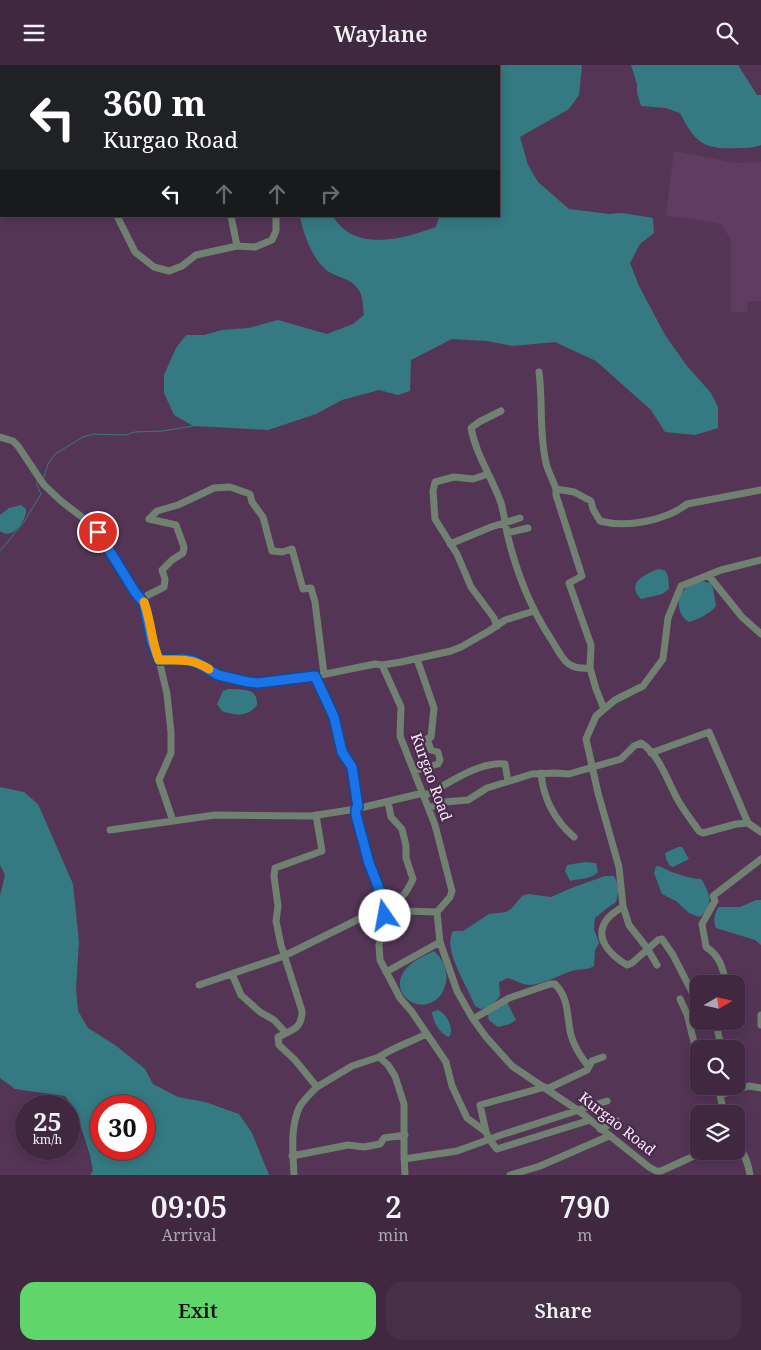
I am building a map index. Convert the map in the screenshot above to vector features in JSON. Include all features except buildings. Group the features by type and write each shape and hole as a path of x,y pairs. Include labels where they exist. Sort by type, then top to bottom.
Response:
{"street":[{"path":"118,217 135,252 154,267 168,271 182,266 196,255 237,246 255,247 272,240 276,231 276,217"},
{"path":"231,217 237,246"},
{"path":"539,372 546,464 556,489 556,495 582,576 569,583 591,645 590,668 604,709"},
{"path":"501,411 479,421 471,428 474,443 501,504 507,533 523,588 534,611 565,662 579,669 590,668"},
{"path":"0,437 13,441 44,485 98,532 147,612 152,642 159,660 167,693 171,753 159,780 173,821"},
{"path":"488,474 473,479 454,477 435,482 432,491 435,501 435,519 457,554 471,587 494,618 497,626"},
{"path":"142,601 148,595 164,587 166,579 162,570 183,553 184,547 176,525 149,519 157,511 178,505 214,488 230,487 250,495 252,502 262,517 272,551 292,549 303,589 311,588 315,602 324,674"},
{"path":"556,489 574,492 591,501 600,521 611,524 648,520 678,511 687,504 761,490"},
{"path":"450,544 520,518"},
{"path":"507,533 528,528"},
{"path":"657,965 647,948 629,925 623,906 619,867 586,739 596,716 614,700 643,686 663,659 668,618 681,585 722,570 761,560"},
{"path":"709,576 742,617 761,634"},
{"path":"159,660 183,659 194,661 218,675 248,682 258,683 315,676 375,664 382,665 417,659 461,647 505,620 534,611"},
{"path":"414,771 438,764 440,760 438,752 431,750 427,739 431,737 434,708 417,659"},
{"name":"Kurgao Road","path":"382,665 401,707 400,736 435,825 452,891 450,897 437,912 440,942 457,991 472,1019 512,1066 579,1111 656,1173 690,1158"},
{"path":"315,676 334,717 342,752 352,767 358,807 356,809 358,827 384,910 379,953 380,960 400,998 412,1012 446,1062 452,1086 467,1118 486,1131"},
{"path":"651,753 709,732 748,823 761,832"},
{"path":"428,807 445,802 468,800 487,788 532,774 568,774 621,759 634,746 641,743 651,753 679,802 699,831 703,833 736,824 748,823"},
{"path":"110,830 215,815 316,815 356,809 423,795 467,773 497,763 505,765 508,781"},
{"path":"541,773 543,792 548,803 559,823 574,837"},
{"path":"199,985 284,956 363,917 384,910 398,901 408,889 413,879 406,858 406,847 402,829 391,817 388,802"},
{"path":"316,815 322,851 275,868 274,876 278,906 276,921 284,956 302,1011 302,1019 299,1025 278,1037 280,1045 317,1087"},
{"path":"724,975 723,967 713,952 706,947 702,924 715,901 713,895 759,860"},
{"path":"623,906 609,916 603,924 601,934 606,949 626,965 632,963 647,948 662,939 673,955 690,990"},
{"path":"384,910 437,912"},
{"path":"386,972 440,942"},
{"path":"232,974 241,995 260,1012 274,1020 286,1033"},
{"path":"472,1019 508,998 555,984 564,996 575,1046 588,1066"},
{"path":"680,999 687,1014 694,1040"},
{"path":"761,1015 761,1025"},
{"path":"294,1175 292,1156 299,1107 317,1087 352,1066 379,1057 393,1047 410,1043 426,1034"},
{"path":"379,1057 388,1065 401,1090 404,1104 405,1175"},
{"path":"590,1120 497,1149 489,1139 480,1105 546,1088 587,1070 592,1061 603,1057"},
{"path":"745,1087 761,1088"},
{"path":"720,1095 722,1105"},
{"path":"404,1159 457,1151 607,1101"},
{"path":"600,1129 616,1121"},
{"path":"292,1156 348,1145 372,1147 380,1144 384,1138 405,1135"},
{"path":"510,1175 540,1166 609,1136"},
{"path":"745,1155 750,1175"}],"shaded area":[{"path":"500,65 582,65 579,95 569,109 520,137 528,165 538,182 569,209 609,214 622,213 653,218 654,233 640,244 630,263 639,286 665,335 687,366 711,393 718,407 718,428 695,435 665,432 651,410 596,361 555,342 512,346 487,341 452,339 411,360 410,391 398,395 379,390 342,400 316,414 268,430 193,426 174,415 164,393 164,375 176,348 186,335 204,335 222,330 249,328 278,320 327,334 353,324 364,315 362,297 357,288 351,282 331,273 319,263 310,248 300,217 334,217 342,228 353,235 366,239 395,239 436,227 439,217 500,217"},
{"path":"631,65 738,65 757,95 761,95 761,145 750,148 717,148 709,146 696,138 680,113 666,108 641,106"},
{"path":"674,151 737,163 761,162 761,301 748,301 747,312 731,312 731,240 721,224 666,215"},
{"path":"21,505 26,509 26,514 18,528 14,532 9,533 0,531 0,515 9,508"},
{"path":"658,569 665,570 668,576 669,589 662,594 641,599 635,588 636,584 643,576"},
{"path":"702,581 710,583 713,588 716,606 707,614 689,622 680,612 679,598 684,590 692,584"},
{"path":"228,689 252,692 257,699 257,705 250,712 241,714 222,711 217,704 223,691"},
{"path":"0,787 24,792 38,804 73,884 79,942 76,987 78,1011 88,1028 115,1045 145,1069 153,1084 178,1097 205,1102 239,1114 252,1133 269,1175 90,1175 93,1171 91,1160 155,1160 155,1095 90,1095 90,1155 80,1124 80,1095 58,1095 15,1089 0,1078 0,896 5,875 0,865"},
{"path":"682,847 689,859 673,867 670,866 665,853"},
{"path":"585,862 596,863 598,872 589,878 570,881 565,871 567,865"},
{"path":"656,866 686,877 701,879 709,894 709,904 704,913 699,917 689,913 676,901 662,894 654,873"},
{"path":"605,876 614,876 618,886 618,895 616,902 595,918 594,929 599,943 595,950 594,966 575,970 547,981 530,985 508,978 499,982 500,996 494,1003 481,1009 475,1006 453,958 450,939 453,931 463,931 489,914 506,912 522,896 528,894 551,897"},
{"path":"756,900 761,900 761,945 755,940 716,928 714,917 719,907 740,907"},
{"path":"434,951 445,969 446,982 443,991 434,1001 426,1004 412,1002 402,992 401,978 411,964"},
{"path":"507,1002 516,1020 510,1024 498,1027 489,1020 487,1013"},
{"path":"438,1010 444,1014 449,1022 451,1034 449,1037 437,1027 434,1020 432,1012"}],"waterway":[{"path":"44,477 48,464 55,454 83,437 93,434 125,435 135,432 163,431 193,426"},
{"path":"0,551 24,522 41,494 37,481"}],"slow traffic":[{"path":"144,602 152,642 159,660 183,659 194,661 209,669"}],"route":[{"path":"98,532 135,592 144,603 152,642 159,660 183,659 194,661 204,665 218,675 248,682 258,683 315,676 334,717 342,752 352,767 358,807 356,815 358,827 384,905 385,916"}]}
